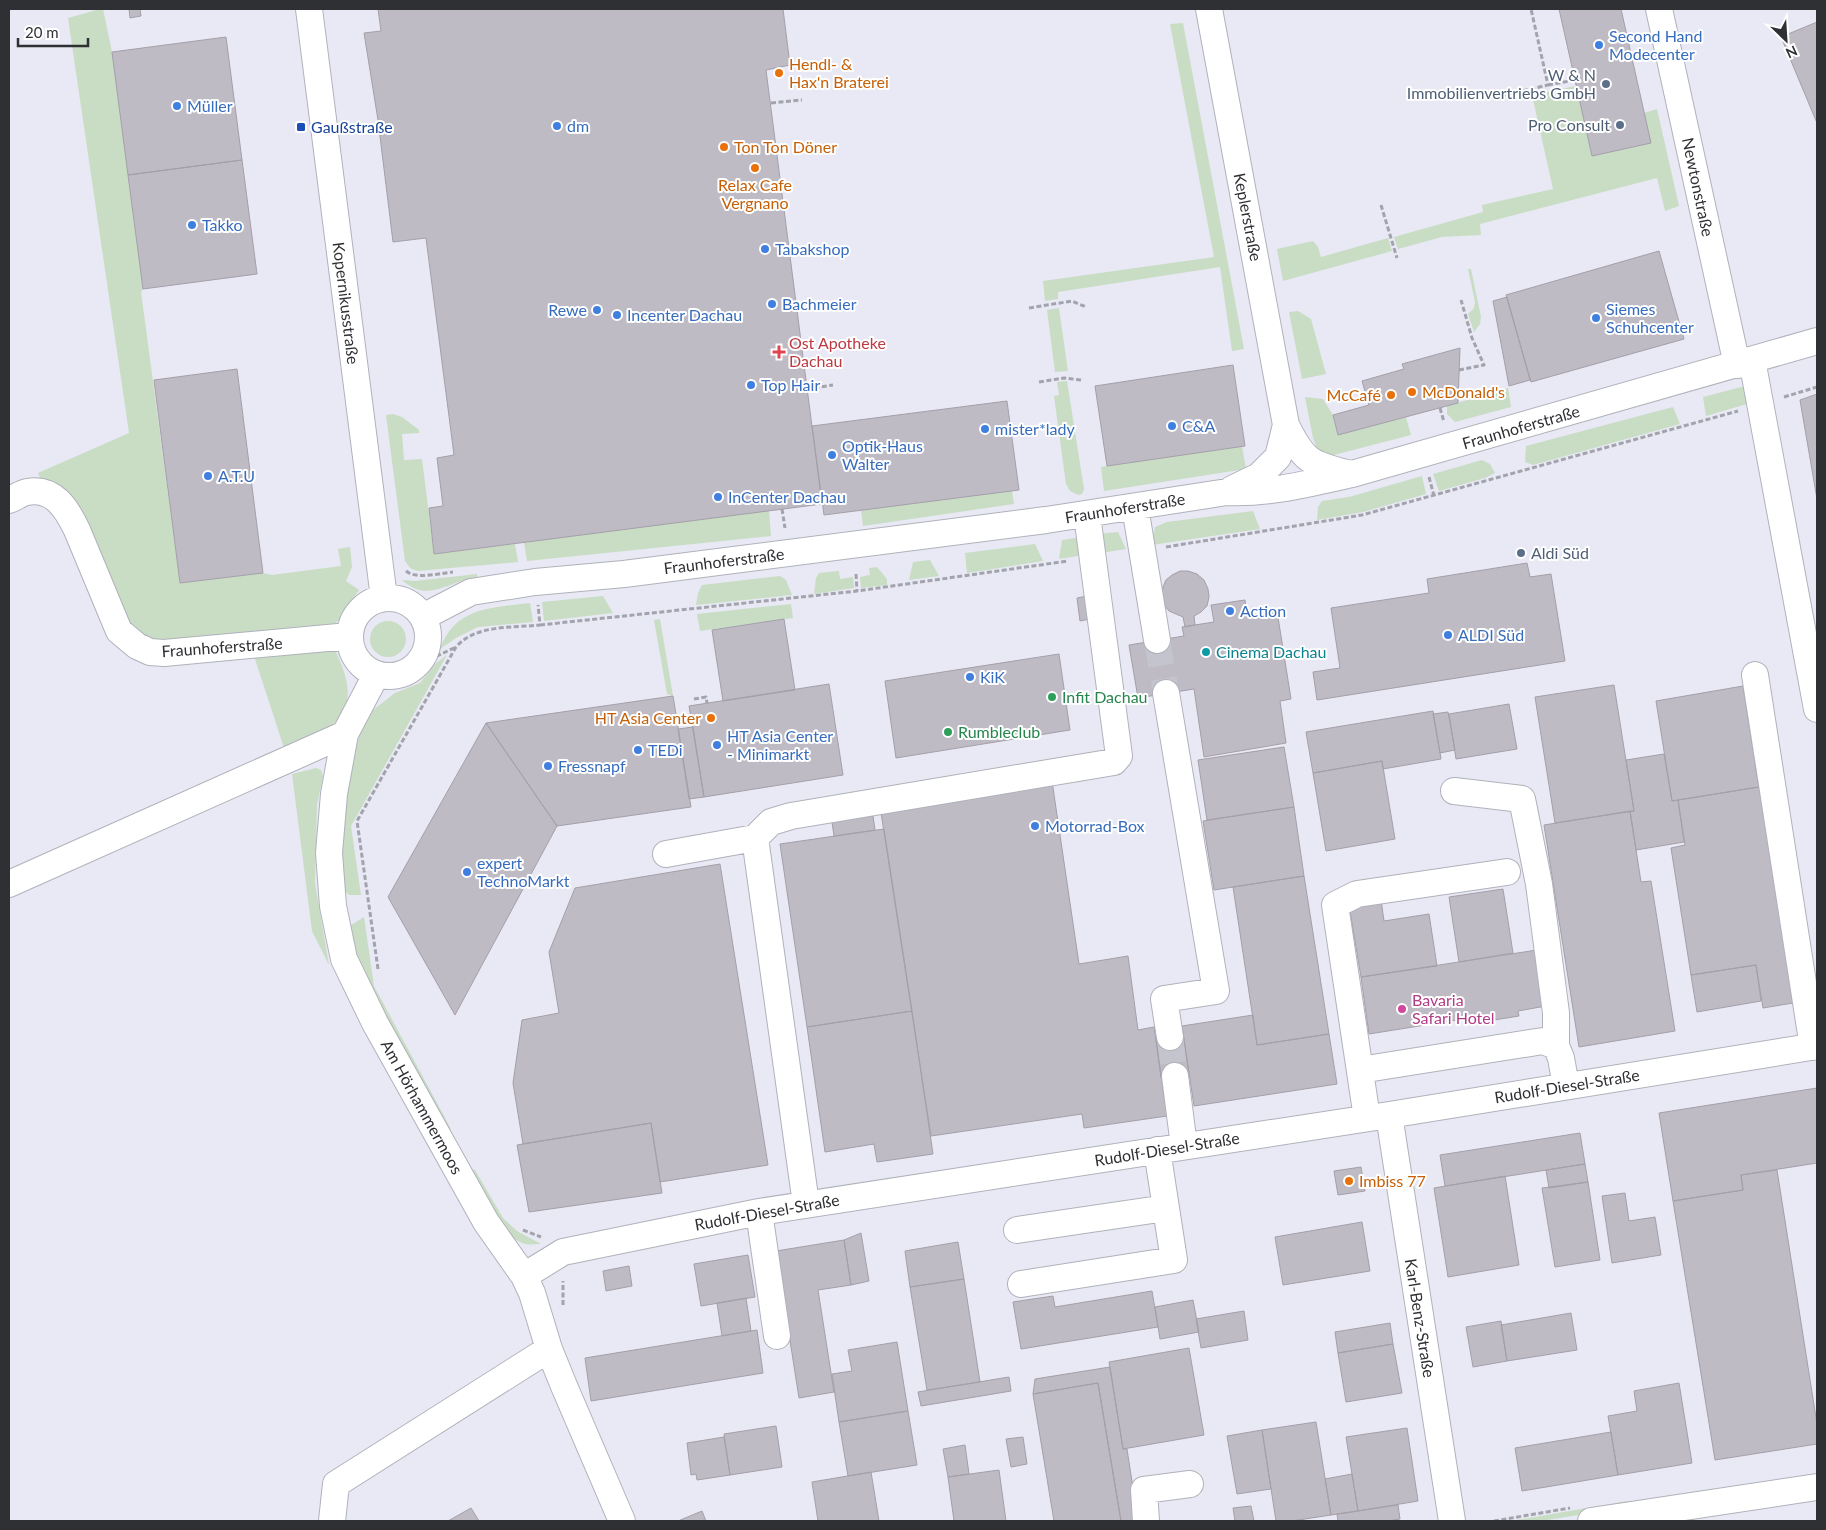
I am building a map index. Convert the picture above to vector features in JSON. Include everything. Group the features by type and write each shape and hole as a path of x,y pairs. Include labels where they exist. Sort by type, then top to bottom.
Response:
{"street":[{"name":"Kopernikusstraße","path":"309,9 384,598"},
{"name":"Keplerstraße","path":"1209,9 1286,425 1294,444 1305,458 1321,467 1352,474"},
{"name":"Newtonstraße","path":"1659,9 1745,362 1760,404 1817,709"},
{"name":"Fraunhoferstraße","path":"423,617 471,592 536,582 624,574 1087,515 1227,492 1267,490 1352,474 1817,341"},
{"name":"Keplerstraße","path":"1227,492 1259,476 1278,456 1286,425"},
{"name":"Fraunhoferstraße","path":"9,500 27,492 42,492 51,495 61,503 71,516 78,530 119,630 137,646 150,652 164,653 349,636"},
{"path":"1135,508 1157,640"},
{"path":"666,854 755,838 771,822 791,816 1118,760 1087,515"},
{"path":"384,598 396,598 416,608 423,617 427,627 427,648 416,666 407,672 397,676 376,674 365,669 351,649 349,636 354,618 366,604 384,598"},
{"name":"Am Hörhammermoos","path":"376,674 345,734 334,794 329,854 332,906 344,959 376,1023 458,1173 486,1222 524,1276 532,1293 549,1349 622,1521"},
{"path":"1755,675 1815,1047"},
{"path":"1166,693 1216,991 1164,999 1170,1037"},
{"path":"9,884 345,734"},
{"path":"1454,791 1522,799 1540,894 1556,1013 1556,1046 1561,1058 1566,1086"},
{"path":"755,838 806,1204"},
{"name":"Karl-Benz-Straße","path":"1452,1521 1378,1116 1360,1070 1335,905 1357,894 1507,872"},
{"path":"1360,1070 1543,1041 1556,1046"},
{"name":"Rudolf-Diesel-Straße","path":"524,1276 564,1252 759,1212 1815,1047"},
{"path":"1175,1076 1184,1146"},
{"path":"1021,1284 1174,1260 1157,1150"},
{"path":"1017,1230 1166,1208"},
{"path":"759,1212 777,1336"},
{"path":"332,1521 336,1484 549,1349"},
{"path":"1146,1521 1144,1490 1190,1484"},
{"path":"1591,1521 1639,1517 1817,1487"}],"path":[{"path":"1531,9 1548,85"},
{"path":"1501,96 1574,80"},
{"path":"770,103 802,100"},
{"path":"1381,205 1397,258"},
{"path":"1459,370 1484,365 1472,338 1461,300"},
{"path":"1029,308 1072,302 1086,307"},
{"path":"1039,382 1064,378 1080,380"},
{"path":"807,389 833,385"},
{"path":"1142,550 1362,515 1817,387"},
{"path":"1440,408 1446,429"},
{"path":"782,509 786,531"},
{"path":"416,666 456,647 471,634 481,631 857,591 1093,558"},
{"path":"404,570 410,574 419,575 457,572"},
{"path":"856,574 857,591"},
{"path":"536,582 540,625"},
{"path":"379,973 358,821 456,647"},
{"path":"694,699 706,697 707,703"},
{"path":"515,1224 523,1230 544,1238 564,1252"}],"green space":[{"path":"103,9 112,52 143,289 141,292 180,583 263,573 272,575 341,566 338,549 350,547 352,567 346,581 359,590 337,622 323,630 165,645 135,634 38,473 129,433 68,18"},
{"path":"1183,23 1244,349 1232,351 1220,267 1058,292 1058,299 1045,301 1043,281 1214,257 1170,24"},
{"path":"1576,86 1592,156 1650,143 1644,113 1657,109 1679,206 1665,211 1657,178 1480,224 1481,235 1442,237 1398,249 1394,237 1483,212 1482,205 1553,189 1532,95"},
{"path":"1388,238 1392,251 1283,281 1277,249 1313,241 1318,247 1321,257"},
{"path":"1468,269 1471,269 1481,317 1480,324 1474,332 1468,314 1474,308 1475,302"},
{"path":"1059,308 1068,371 1055,372 1047,310"},
{"path":"1298,311 1311,319 1326,374 1302,379 1289,312"},
{"path":"1067,381 1084,489 1082,494 1078,495 1070,491 1066,484 1054,396 1059,395 1057,382"},
{"path":"1749,385 1754,402 1706,416 1703,397"},
{"path":"1508,388 1511,407 1455,422 1447,414 1447,406"},
{"path":"1305,397 1323,399 1333,415 1338,434 1406,417 1411,435 1330,456 1317,449"},
{"path":"1673,407 1680,424 1533,465 1525,462 1526,446"},
{"path":"393,414 402,417 419,430 419,433 402,434 404,460 422,459 434,554 515,544 518,562 417,571 410,568 405,561 386,415"},
{"path":"1242,446 1246,469 1104,491 1101,467"},
{"path":"1482,460 1490,464 1495,473 1485,478 1439,491 1433,474"},
{"path":"1422,476 1426,494 1363,512 1317,520 1318,507 1322,501 1349,497"},
{"path":"1012,491 1014,504 863,526 861,510"},
{"path":"769,510 771,536 527,561 524,542"},
{"path":"1253,511 1260,529 1152,545 1155,527 1167,522"},
{"path":"1118,532 1126,549 1101,553 1098,534"},
{"path":"1081,537 1084,555 1059,559 1062,540"},
{"path":"1035,544 1043,561 967,573 965,553"},
{"path":"930,560 939,576 909,580 913,562"},
{"path":"877,567 887,579 887,585 861,588 860,577 870,575 869,568"},
{"path":"839,571 840,579 853,577 854,588 814,594 816,578 819,573"},
{"path":"477,574 477,577 430,591 412,587 402,580 415,581"},
{"path":"780,576 786,580 792,595 696,605 698,593 702,585"},
{"path":"603,596 613,613 544,621 542,602"},
{"path":"530,603 533,622 478,627 456,638 440,649 447,635 465,617 476,612 502,606"},
{"path":"791,604 793,618 700,631 697,614"},
{"path":"660,619 673,696 667,694 654,620"},
{"path":"388,621 395,622 401,626 405,632 405,646 401,652 395,656 388,657 381,656 375,652 371,646 370,639 371,632 375,626 381,622"},
{"path":"335,650 342,665 348,690 348,698 343,714 325,730 286,754 253,653"},
{"path":"447,655 351,826 361,895 349,895 342,889 342,822 353,759 360,734 373,710 395,693 420,683 435,664"},
{"path":"316,768 321,770 323,776 317,805 315,883 329,965 312,931 292,774"},
{"path":"364,917 374,986 451,1129 443,1126 367,990 348,927"},
{"path":"467,1169 475,1170 503,1218 517,1231 541,1244 525,1244 516,1240 507,1232 484,1201"},
{"path":"1628,1501 1629,1507 1541,1521 1510,1521"}],"building":[{"path":"129,9 140,9 141,16 130,18"},
{"name":"Incenter Dachau","path":"378,9 783,9 790,65 766,70 822,504 434,554 429,508 443,506 437,458 454,455 426,238 393,242 378,120 364,33 381,31"},
{"path":"1559,9 1621,9 1651,143 1592,156"},
{"path":"1817,22 1817,123 1781,37"},
{"name":"Müller","path":"226,37 242,160 128,175 112,52"},
{"name":"Takko","path":"242,160 257,274 143,289 128,175"},
{"name":"Siemes Schuhcenter","path":"1659,251 1684,339 1531,382 1506,295"},
{"path":"1507,297 1530,380 1509,386 1493,301"},
{"name":"McDonald's","path":"1460,348 1458,403 1338,435 1333,415 1369,405 1362,381 1404,369 1402,364"},
{"name":"C&A","path":"1233,365 1245,446 1107,466 1095,386"},
{"name":"A.T.U","path":"237,369 263,573 180,583 154,380"},
{"path":"1817,394 1817,499 1800,400"},
{"path":"1007,401 1019,490 824,515 812,426"},
{"name":"ALDI Süd","path":"1527,563 1530,577 1551,574 1565,661 1317,700 1313,672 1340,668 1331,608 1429,593 1427,579"},
{"path":"1180,571 1197,574 1204,580 1209,597 1207,606 1194,616 1195,625 1185,627 1183,617 1169,611 1164,605 1162,596 1166,580"},
{"path":"1087,596 1090,619 1080,621 1077,598"},
{"path":"1245,600 1247,616 1277,611 1291,699 1280,701 1286,743 1204,757 1194,689 1138,698 1129,645 1184,636 1182,627 1214,622 1211,605"},
{"path":"784,619 795,690 723,701 712,630"},
{"path":"1059,654 1070,730 896,758 885,681"},
{"path":"829,684 843,775 704,797 689,706"},
{"path":"1614,685 1634,811 1555,823 1535,697"},
{"path":"1743,686 1759,787 1672,801 1656,701"},
{"path":"673,696 691,807 557,826 486,723"},
{"path":"1509,704 1517,749 1456,759 1449,714"},
{"path":"1433,711 1441,759 1383,769 1382,761 1313,773 1306,732"},
{"path":"1448,712 1455,750 1440,753 1433,714"},
{"path":"486,723 557,826 455,1015 388,897"},
{"path":"693,727 704,797 689,799 678,729"},
{"path":"1284,747 1294,807 1207,820 1198,760"},
{"path":"1664,754 1672,801 1678,800 1684,842 1636,850 1630,811 1634,811 1626,760"},
{"path":"1382,761 1395,839 1326,851 1313,773"},
{"path":"1761,763 1799,1002 1763,1008 1756,965 1691,975 1671,848 1685,845 1678,800 1759,787 1755,765"},
{"path":"1052,781 1079,964 1128,956 1138,1030 1154,1027 1167,1116 1084,1128 1082,1114 931,1136 880,806"},
{"path":"1294,807 1304,876 1214,890 1203,821"},
{"path":"872,809 875,830 834,836 831,815"},
{"path":"1630,811 1641,882 1651,881 1675,1031 1579,1047 1544,825"},
{"path":"884,829 912,1011 807,1027 780,844"},
{"path":"720,864 768,1165 660,1182 651,1123 523,1144 513,1083 522,1020 559,1013 549,952 575,888"},
{"path":"1304,876 1329,1034 1257,1045 1233,887"},
{"path":"1503,889 1513,953 1459,962 1449,897"},
{"path":"1381,900 1384,921 1429,914 1437,966 1361,977 1349,905"},
{"path":"1537,950 1546,1006 1518,1011 1519,1016 1482,1022 1482,1016 1369,1034 1361,977"},
{"path":"1756,965 1761,1001 1697,1012 1691,975"},
{"path":"912,1011 933,1154 877,1162 874,1144 825,1152 807,1027"},
{"path":"1253,1015 1257,1045 1329,1034 1337,1084 1194,1106 1182,1026"},
{"path":"1183,1034 1189,1074 1161,1078 1156,1039"},
{"path":"1817,1088 1817,1163 1741,1175 1743,1190 1673,1201 1659,1113"},
{"path":"651,1123 662,1193 529,1212 517,1145"},
{"path":"1580,1133 1585,1164 1445,1186 1440,1155"},
{"path":"1585,1164 1588,1182 1549,1188 1546,1170"},
{"name":"Imbiss 77","path":"1361,1167 1365,1191 1338,1195 1334,1171"},
{"path":"1777,1170 1817,1424 1817,1444 1715,1460 1673,1201 1743,1190 1741,1175"},
{"path":"1505,1176 1519,1265 1448,1277 1434,1188"},
{"path":"1588,1182 1600,1260 1555,1267 1542,1188"},
{"path":"1625,1193 1629,1221 1655,1217 1661,1255 1612,1263 1602,1196"},
{"path":"1362,1222 1370,1271 1283,1285 1275,1237"},
{"path":"861,1233 869,1281 851,1285 844,1240"},
{"path":"844,1240 851,1285 818,1290 834,1392 799,1398 776,1251"},
{"path":"958,1242 964,1279 910,1287 905,1251"},
{"path":"748,1255 755,1297 701,1306 694,1264"},
{"path":"629,1266 632,1286 606,1291 603,1271"},
{"path":"964,1279 980,1382 927,1390 910,1287"},
{"path":"1152,1291 1158,1327 1021,1349 1013,1302 1053,1296 1055,1307"},
{"path":"746,1298 751,1331 722,1336 717,1303"},
{"path":"1193,1300 1199,1332 1160,1339 1155,1307"},
{"path":"1244,1311 1248,1340 1201,1348 1196,1319"},
{"path":"1571,1313 1577,1350 1507,1361 1501,1325"},
{"path":"1501,1321 1507,1361 1473,1367 1466,1327"},
{"path":"1390,1323 1393,1344 1338,1353 1335,1332"},
{"path":"757,1330 763,1373 591,1401 585,1358"},
{"path":"897,1342 908,1411 839,1422 832,1374 852,1371 848,1350"},
{"path":"1393,1344 1402,1393 1346,1402 1338,1353"},
{"path":"1189,1348 1204,1435 1123,1449 1109,1362"},
{"path":"1110,1367 1123,1449 1127,1449 1138,1521 1121,1521 1098,1383 1033,1394 1035,1379"},
{"path":"1009,1377 1011,1391 921,1406 918,1392"},
{"path":"1098,1383 1121,1521 1054,1521 1033,1394"},
{"path":"1679,1383 1692,1463 1618,1475 1608,1416 1637,1411 1634,1391"},
{"path":"908,1411 917,1465 848,1476 839,1422"},
{"path":"1316,1422 1331,1515 1292,1521 1276,1521 1262,1430"},
{"path":"776,1426 782,1467 730,1475 724,1434"},
{"path":"1407,1428 1418,1501 1358,1511 1346,1437"},
{"path":"1262,1430 1271,1489 1237,1494 1227,1436"},
{"path":"1611,1432 1618,1475 1522,1491 1515,1448"},
{"path":"724,1437 730,1475 697,1480 696,1474 691,1475 687,1443"},
{"path":"1023,1437 1027,1464 1011,1467 1006,1439"},
{"path":"965,1445 969,1474 948,1477 943,1449"},
{"path":"999,1470 1006,1521 954,1521 948,1477"},
{"path":"871,1472 879,1521 818,1521 812,1482"},
{"path":"1352,1474 1358,1511 1331,1515 1325,1479"},
{"path":"1398,1505 1400,1519 1388,1521 1338,1521 1337,1514"},
{"path":"1251,1506 1254,1521 1235,1521 1233,1508"},
{"path":"471,1508 479,1521 448,1521"},
{"path":"702,1511 706,1521 678,1521"}],"tunnel":[{"path":"1157,640 1166,693"},
{"path":"1170,1037 1175,1076"}],"place":[{"name":"Second Hand Modecenter","path":"1599,45"},
{"name":"Hendl- & Hax'n Braterei","path":"779,73"},
{"name":"W & N Immobilienvertriebs GmbH","path":"1606,84"},
{"name":"Müller","path":"177,106"},
{"name":"Pro Consult","path":"1620,125"},
{"name":"dm","path":"557,126"},
{"name":"Gaußstraße","path":"301,127"},
{"name":"Ton Ton Döner","path":"724,147"},
{"name":"Relax Cafe Vergnano","path":"755,168"},
{"name":"Takko","path":"192,225"},
{"name":"Tabakshop","path":"765,249"},
{"name":"Bachmeier","path":"772,304"},
{"name":"Rewe","path":"597,310"},
{"name":"Incenter Dachau","path":"617,315"},
{"name":"Siemes Schuhcenter","path":"1596,318"},
{"name":"Ost Apotheke Dachau","path":"779,352"},
{"name":"Top Hair","path":"751,385"},
{"name":"McDonald's","path":"1412,392"},
{"name":"McCafé","path":"1391,395"},
{"name":"C&A","path":"1172,426"},
{"name":"mister*lady","path":"985,429"},
{"name":"Optik-Haus Walter","path":"832,455"},
{"name":"A.T.U","path":"208,476"},
{"name":"InCenter Dachau","path":"718,497"},
{"name":"Aldi Süd","path":"1521,553"},
{"name":"Action","path":"1230,611"},
{"name":"ALDI Süd","path":"1448,635"},
{"name":"Cinema Dachau","path":"1206,652"},
{"name":"KiK","path":"970,677"},
{"name":"Infit Dachau","path":"1052,697"},
{"name":"HT Asia Center","path":"711,718"},
{"name":"Rumbleclub","path":"948,732"},
{"name":"HT Asia Center - Minimarkt","path":"717,745"},
{"name":"TEDi","path":"638,750"},
{"name":"Fressnapf","path":"548,766"},
{"name":"Motorrad-Box","path":"1035,826"},
{"name":"expert TechnoMarkt","path":"467,872"},
{"name":"Bavaria Safari Hotel","path":"1402,1009"},
{"name":"Imbiss 77","path":"1349,1181"}]}
